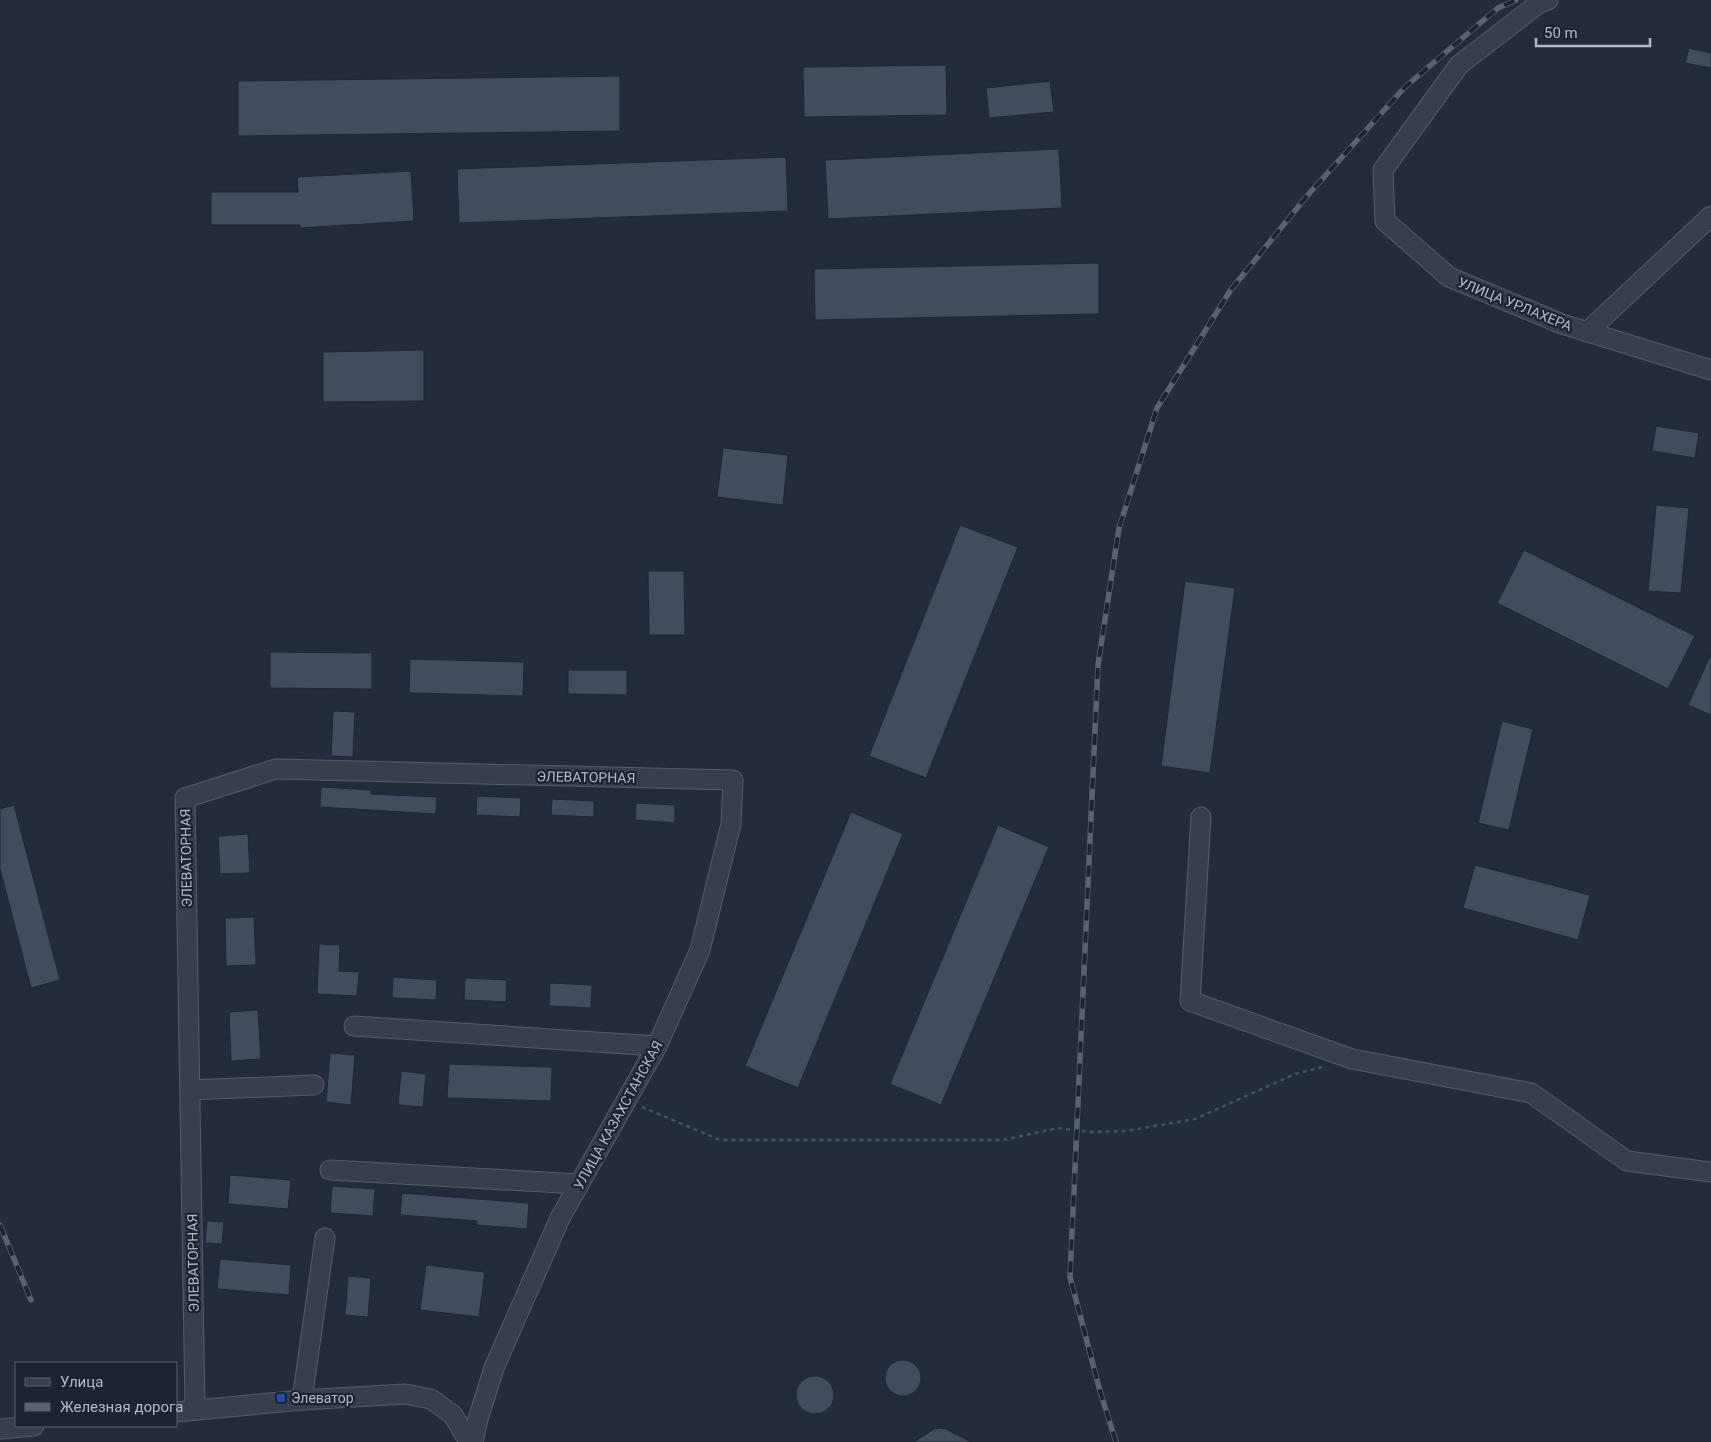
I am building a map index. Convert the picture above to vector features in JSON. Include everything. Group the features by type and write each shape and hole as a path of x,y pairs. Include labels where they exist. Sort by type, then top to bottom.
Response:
{"street":[{"name":"УЛИЦА УРЛАХЕРА","path":"1548,0 1538,4 1459,65 1383,170 1385,221 1448,277 1562,324 1711,370"},
{"path":"1587,332 1711,216"},
{"name":"ЭЛЕВАТОРНАЯ","path":"196,1410 185,798 276,769 733,780"},
{"name":"УЛИЦА КАЗАХСТАНСКАЯ","path":"471,1442 494,1368 560,1218 657,1046 700,950 731,824 733,780"},
{"path":"1201,817 1190,1001 1352,1058 1531,1093 1627,1161 1711,1172"},
{"path":"354,1026 657,1046"},
{"path":"190,1090 314,1085"},
{"path":"330,1170 579,1184"},
{"path":"302,1400 325,1238"},
{"path":"178,1412 302,1400 405,1394 431,1399 454,1415 471,1442"},
{"path":"0,1429 23,1427"}],"path":[{"path":"627,1101 720,1140 1003,1140 1058,1128 1091,1132 1126,1131 1195,1119 1295,1074 1324,1066"}],"building":[{"path":"1689,48 1711,53 1711,68 1685,63"},
{"path":"946,65 947,115 804,117 803,67"},
{"path":"620,76 620,131 238,136 238,81"},
{"path":"1050,81 1054,112 989,118 986,88"},
{"path":"1059,149 1062,208 828,219 825,160"},
{"path":"786,157 788,211 459,223 457,169"},
{"path":"411,171 414,221 300,228 300,225 211,225 211,192 298,192 297,177"},
{"path":"1099,263 1099,314 815,320 814,269"},
{"path":"424,350 424,401 323,402 323,352"},
{"path":"1656,426 1699,433 1695,458 1652,451"},
{"path":"723,448 788,455 783,505 717,497"},
{"path":"1656,505 1689,508 1681,593 1648,591"},
{"path":"960,525 1018,547 926,778 869,756"},
{"path":"1524,550 1695,636 1668,689 1497,603"},
{"path":"648,571 684,571 685,635 649,635"},
{"path":"1185,581 1235,588 1210,773 1161,766"},
{"path":"270,652 372,653 372,689 270,688"},
{"path":"1711,654 1711,715 1688,705"},
{"path":"410,659 524,662 523,696 409,693"},
{"path":"568,670 627,670 627,695 568,694"},
{"path":"333,711 355,712 353,757 331,756"},
{"path":"1502,721 1533,729 1509,830 1478,823"},
{"path":"321,787 371,790 371,794 437,797 436,814 320,807"},
{"path":"477,796 521,798 520,817 476,815"},
{"path":"552,799 594,801 594,817 551,815"},
{"path":"636,803 675,805 675,823 635,820"},
{"path":"14,805 60,980 31,988 0,869 0,809"},
{"path":"851,812 903,834 798,1088 745,1066"},
{"path":"998,825 1049,847 941,1105 890,1084"},
{"path":"248,834 250,873 220,874 218,836"},
{"path":"1475,865 1590,895 1578,940 1463,908"},
{"path":"254,917 256,965 226,966 225,918"},
{"path":"319,944 340,945 339,971 359,972 357,996 317,994"},
{"path":"393,977 437,980 436,1000 392,998"},
{"path":"465,978 507,980 506,1002 464,1000"},
{"path":"550,983 592,985 591,1008 549,1006"},
{"path":"258,1010 261,1059 231,1061 229,1012"},
{"path":"330,1053 355,1055 351,1105 326,1102"},
{"path":"449,1064 552,1067 551,1101 447,1098"},
{"path":"401,1071 426,1074 423,1107 398,1105"},
{"path":"230,1175 291,1180 288,1209 228,1204"},
{"path":"332,1186 375,1189 373,1216 330,1213"},
{"path":"402,1193 529,1203 527,1229 476,1225 477,1221 400,1215"},
{"path":"207,1221 224,1222 222,1244 205,1243"},
{"path":"220,1259 291,1265 289,1295 217,1289"},
{"path":"426,1265 485,1272 479,1317 420,1310"},
{"path":"348,1276 371,1278 368,1317 345,1315"},
{"path":"903,1360 910,1361 916,1365 920,1371 920,1385 916,1391 910,1395 903,1396 896,1395 890,1391 886,1385 885,1378 886,1371 890,1365 896,1361"},
{"path":"815,1376 822,1377 828,1382 833,1388 833,1402 828,1408 822,1413 815,1414 808,1413 802,1408 797,1402 796,1395 797,1388 802,1382 808,1377"},
{"path":"934,1429 946,1429 971,1442 914,1442"}],"railway":[{"path":"1116,1442 1100,1391 1070,1277 1098,665 1119,528 1157,408 1230,291 1306,197 1405,87 1498,8 1516,0"},
{"path":"0,1225 31,1300"}],"place":[{"name":"Элеватор","path":"281,1398"}]}
